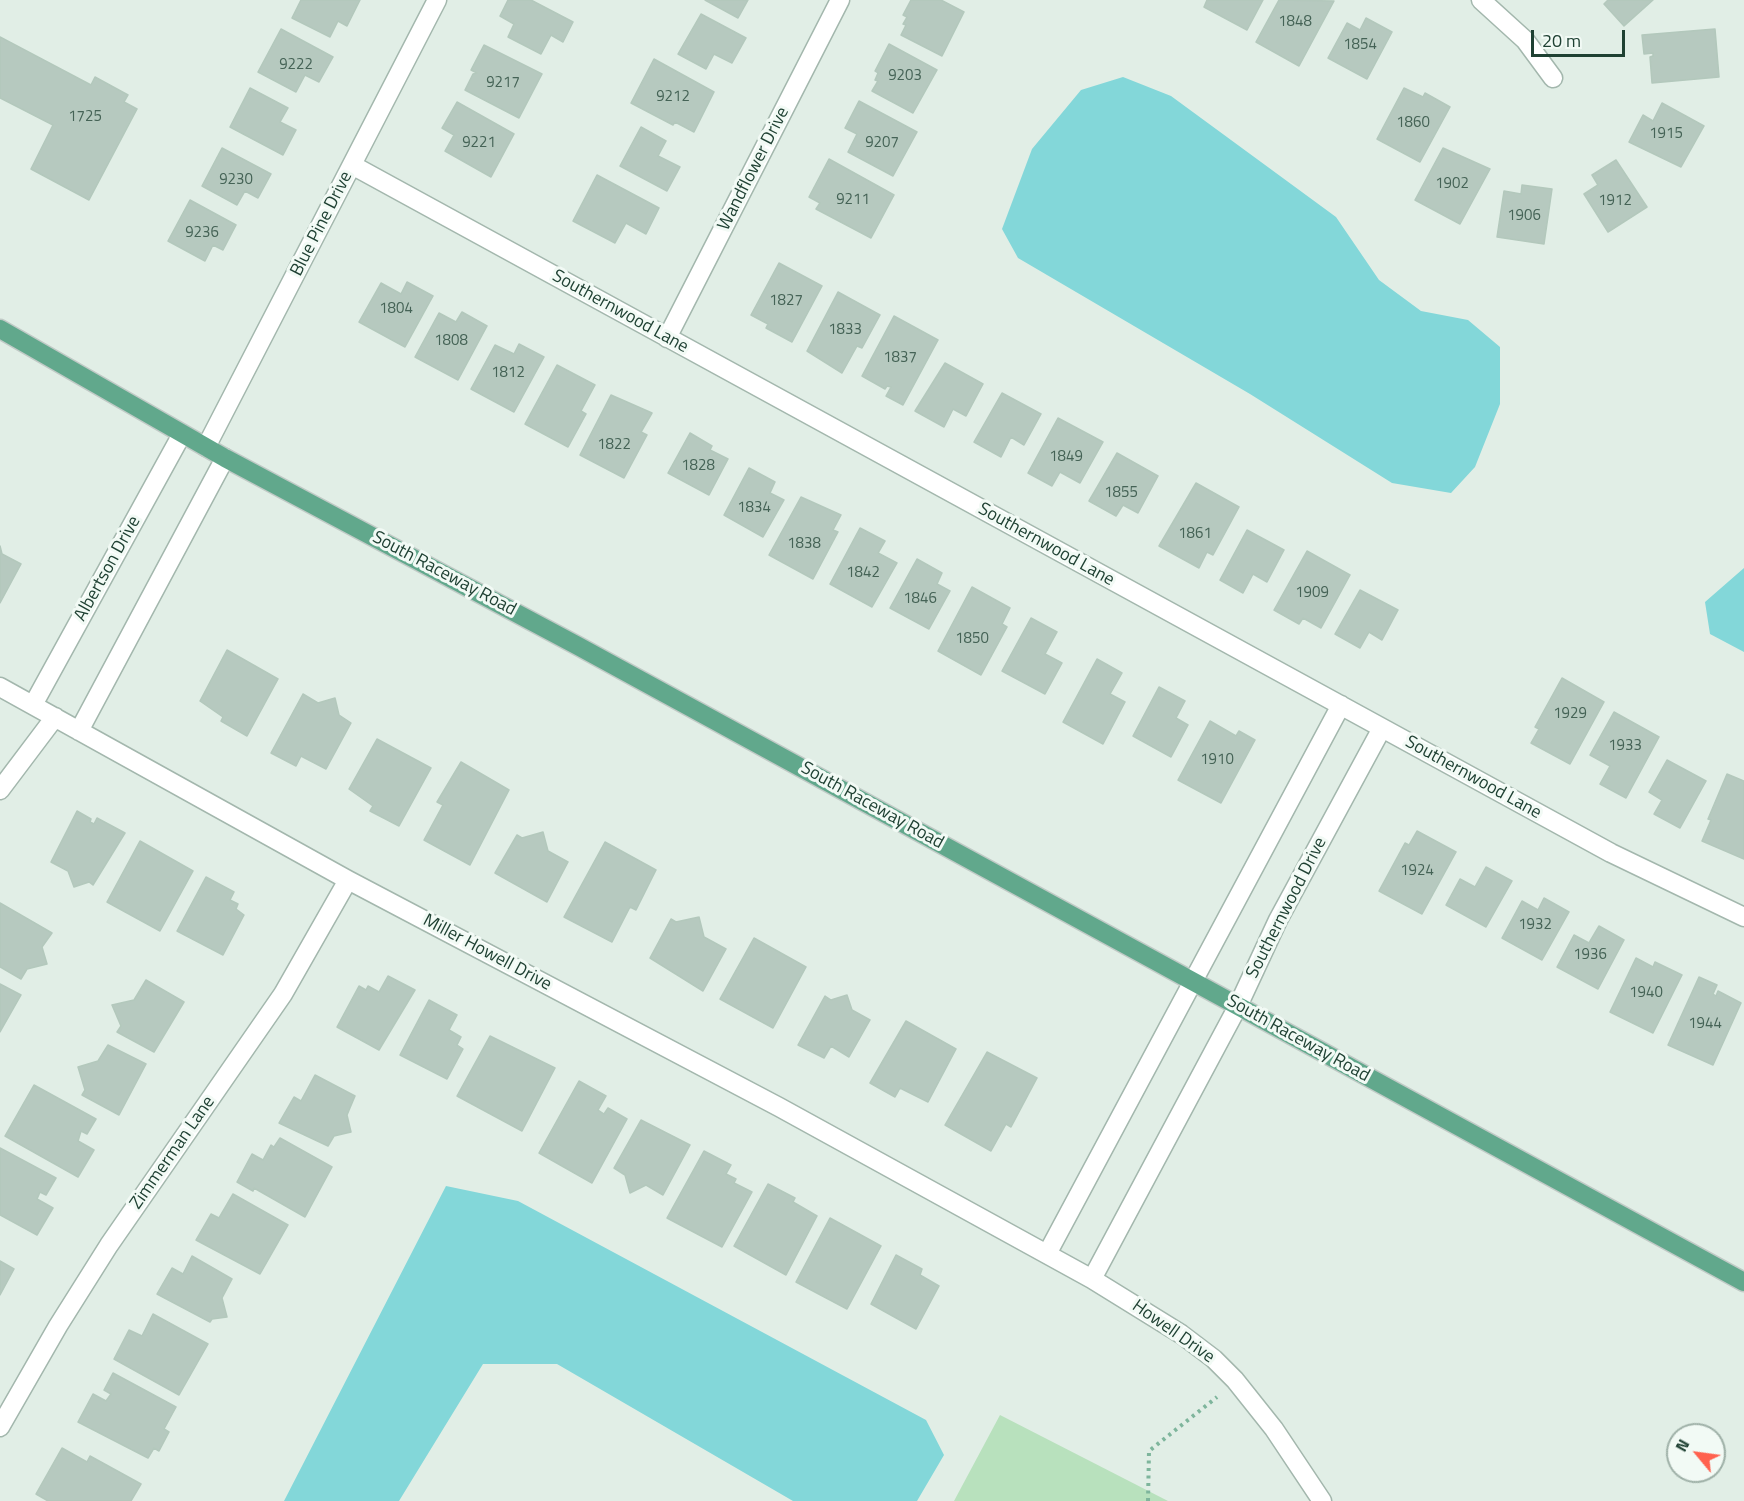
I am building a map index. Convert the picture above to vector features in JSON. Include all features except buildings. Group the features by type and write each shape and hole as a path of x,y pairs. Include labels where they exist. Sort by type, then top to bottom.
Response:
{"main road":[{"name":"South Raceway Road","path":"0,329 225,458 588,651 1744,1282"}],"street":[{"name":"Blue Pine Drive","path":"206,447 437,0"},
{"name":"Wandflower Drive","path":"667,338 840,0"},
{"path":"1481,0 1525,40 1552,78"},
{"name":"Southernwood Lane","path":"352,165 1611,853 1744,917"},
{"name":"Albertson Drive","path":"33,705 183,434"},
{"path":"80,731 225,458"},
{"name":"Miller Howell Drive","path":"0,687 348,880 779,1107 976,1217"},
{"path":"1047,1254 1341,705"},
{"path":"0,790 56,717"},
{"name":"Southernwood Drive","path":"1092,1279 1238,1006 1278,920 1382,728"},
{"name":"Zimmerman Lane","path":"0,1427 58,1326 104,1254 283,994 348,880"},
{"name":"Howell Drive","path":"976,1217 1092,1279 1181,1334 1214,1359 1235,1380 1274,1429 1322,1501"}],"path":[{"path":"1148,1501 1149,1451 1235,1380"}],"green space":[{"path":"1000,1415 1168,1501 954,1501"}],"water":[{"path":"1123,77 1171,96 1336,217 1379,280 1421,311 1468,320 1500,347 1500,404 1475,467 1451,493 1392,483 1250,394 1018,258 1002,229 1032,149 1081,90"},
{"path":"1744,568 1744,652 1710,634 1705,602"},
{"path":"446,1186 518,1201 926,1420 944,1455 917,1501 793,1501 557,1364 483,1364 399,1501 284,1501"}]}
